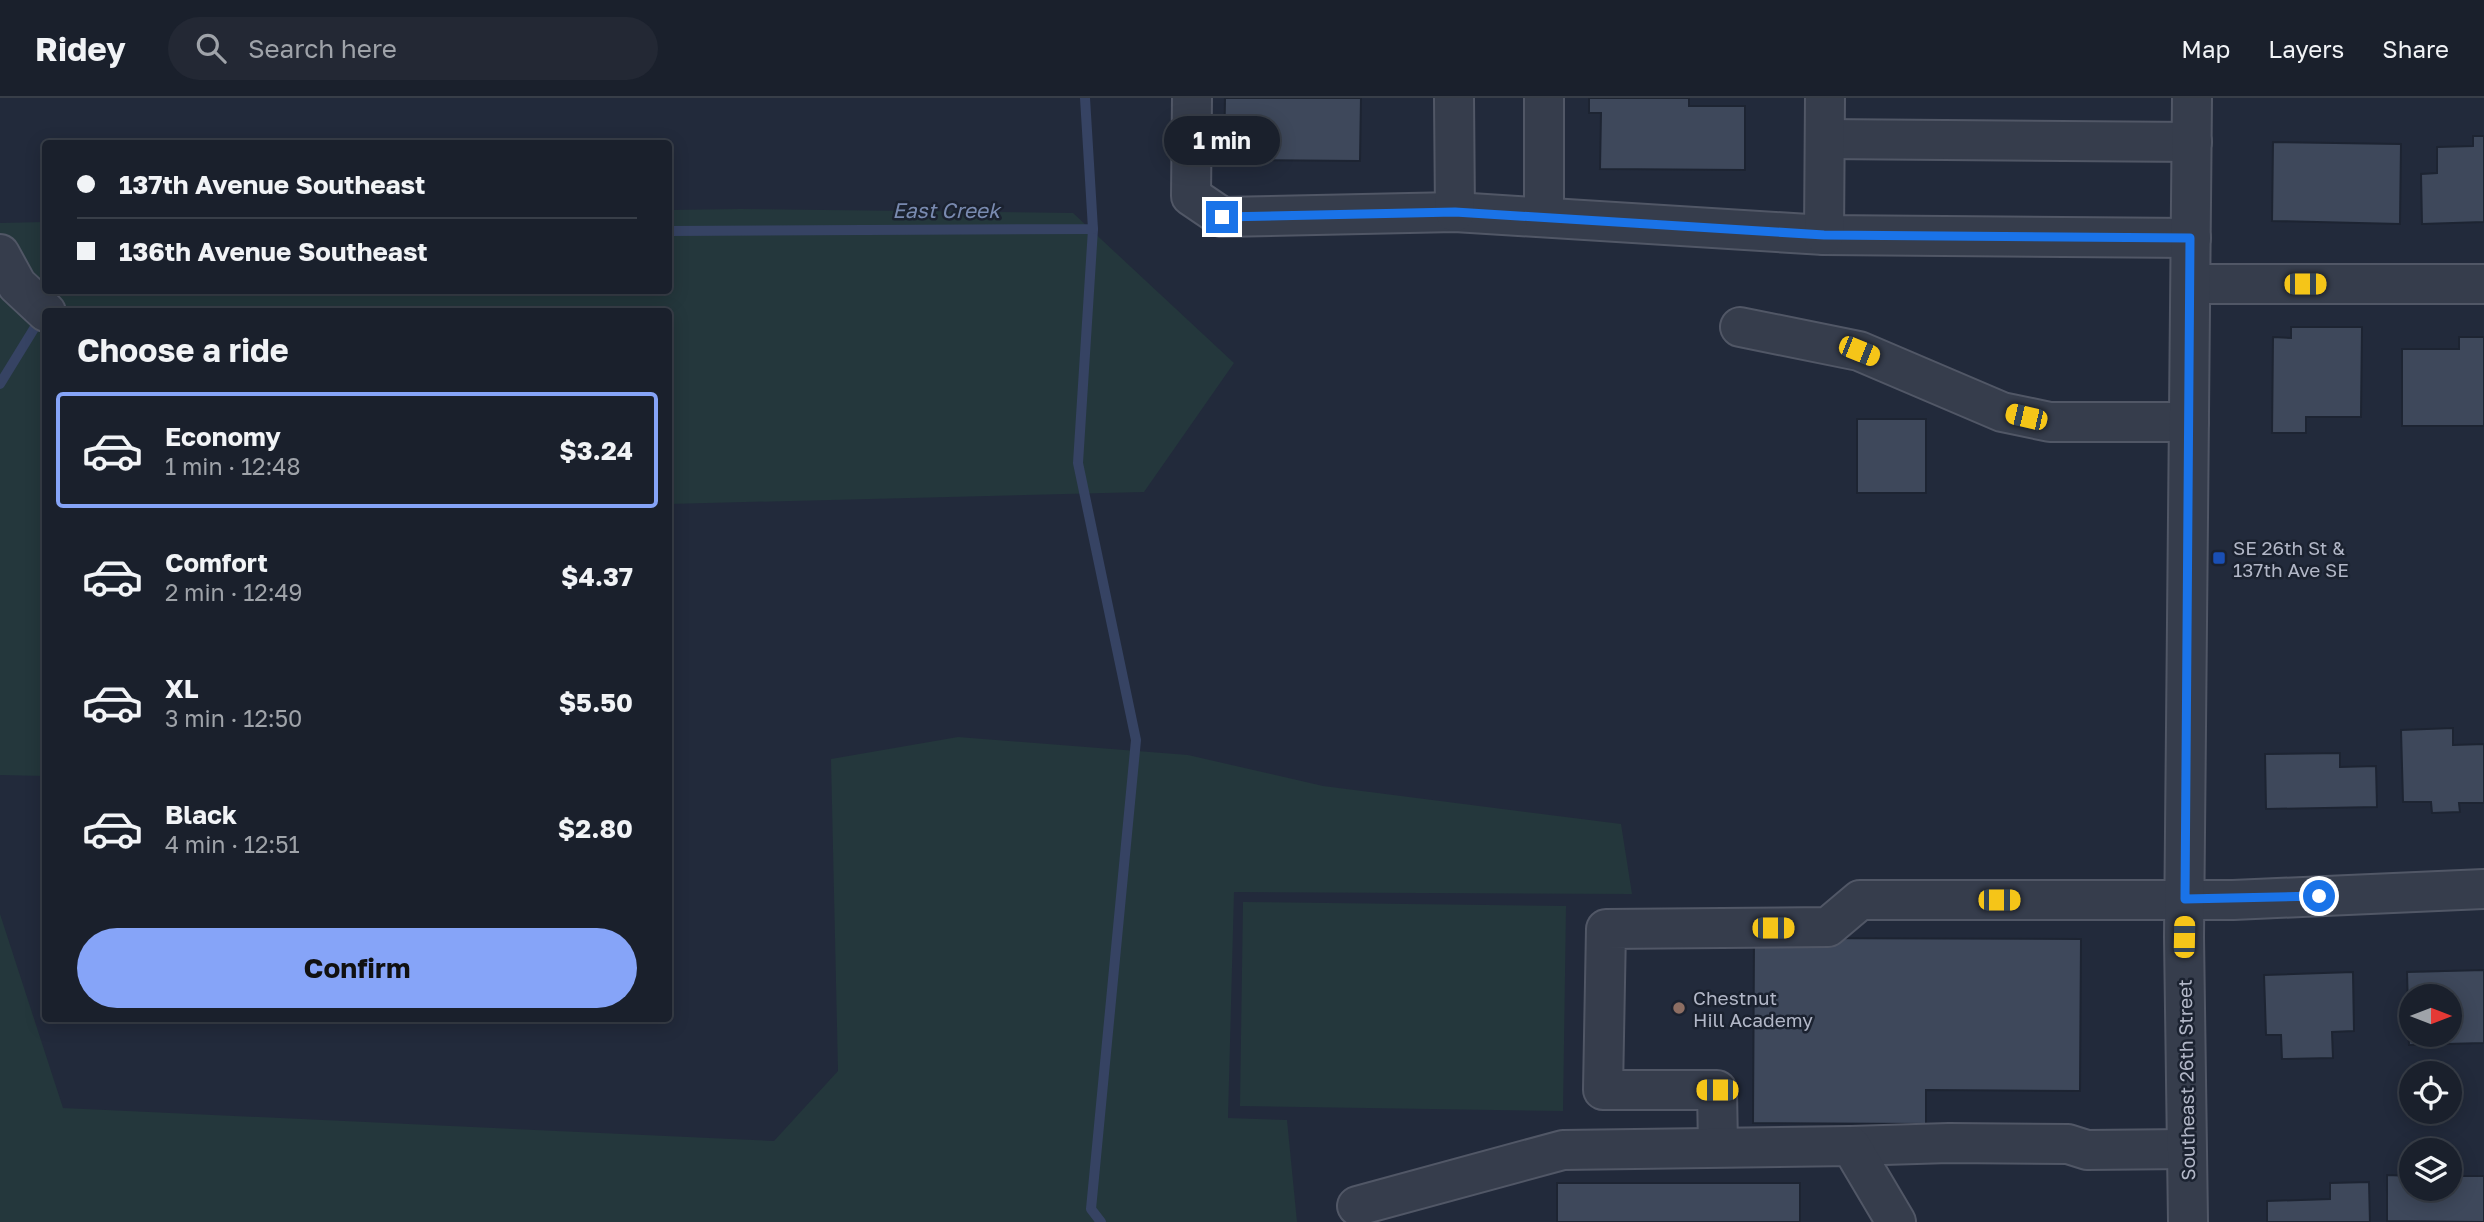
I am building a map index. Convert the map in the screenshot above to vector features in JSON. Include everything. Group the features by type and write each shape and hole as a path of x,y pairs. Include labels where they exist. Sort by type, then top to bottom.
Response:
{"street":[{"path":"1192,98 1191,196 1222,217 1455,212 1824,235 2190,238"},
{"path":"1454,98 1455,212"},
{"path":"1544,98 1544,217"},
{"path":"1824,235 1825,98"},
{"name":"Southeast 26th Street","path":"2188,1222 2185,899 2192,98"},
{"path":"1825,139 2192,142"},
{"path":"0,254 17,285 42,308"},
{"path":"2191,284 2484,284"},
{"path":"1740,327 1859,351 2003,412 2049,422 2189,422"},
{"path":"1718,1147 1717,1090 1603,1090 1606,929 1828,927 1860,900 2233,900 2484,889"},
{"path":"1357,1206 1563,1150 1949,1143 2068,1144 2087,1150 2186,1149"},
{"path":"1851,1146 1896,1222"}],"green space":[{"path":"672,210 1073,213 1234,363 1144,492 672,504 672,308 42,308 42,776 0,775 0,223 42,222 42,294 672,294"},
{"path":"958,737 1188,755 1323,786 1621,824 1632,894 1234,892 1228,1118 1287,1120 1297,1222 0,1222 0,914 63,1108 774,1141 838,1071 831,759"},
{"path":"1243,902 1566,906 1563,1111 1240,1106"}],"building":[{"path":"1225,98 1361,98 1360,161 1224,160"},
{"path":"1589,98 1689,98 1689,106 1745,106 1745,170 1600,169 1601,113 1589,113"},
{"path":"2473,136 2484,136 2484,222 2422,224 2421,174 2437,173 2437,147 2473,146"},
{"path":"2273,142 2401,144 2400,224 2272,221"},
{"path":"2291,327 2362,327 2361,417 2306,417 2306,433 2272,433 2273,337 2291,338"},
{"path":"2459,337 2484,337 2484,426 2402,426 2402,349 2459,349"},
{"path":"1857,419 1926,419 1926,493 1857,493"},
{"path":"2453,728 2453,745 2484,744 2484,803 2459,803 2460,812 2432,813 2431,802 2403,802 2401,730"},
{"path":"2340,753 2340,767 2376,766 2377,807 2266,809 2265,754"},
{"path":"1754,938 2081,939 2080,1091 1926,1090 1926,1124 1753,1123"},
{"path":"2484,970 2484,1043 2462,1044 2462,984 2407,984 2407,972"},
{"path":"2353,972 2354,1031 2332,1032 2333,1058 2282,1059 2281,1035 2266,1035 2264,975"},
{"path":"2387,1175 2399,1175 2399,1201 2462,1201 2462,1176 2484,1176 2484,1222 2387,1221"},
{"path":"2369,1182 2370,1222 2267,1222 2267,1201 2330,1199 2330,1183"},
{"path":"1557,1183 1800,1183 1800,1222 1557,1222"}],"waterway":[{"name":"East Creek","path":"672,231 1093,229 1085,98"},
{"path":"1093,229 1078,463 1136,740 1091,1209 1101,1222"},
{"name":"East Creek","path":"0,384 35,327"}],"place":[{"name":"SE 26th St & 137th Ave SE","path":"2219,558"},
{"name":"Chestnut Hill Academy","path":"1679,1008"}],"route":[{"path":"1222,217 1455,212 1824,235 2190,238 2185,899 2319,896"}]}
